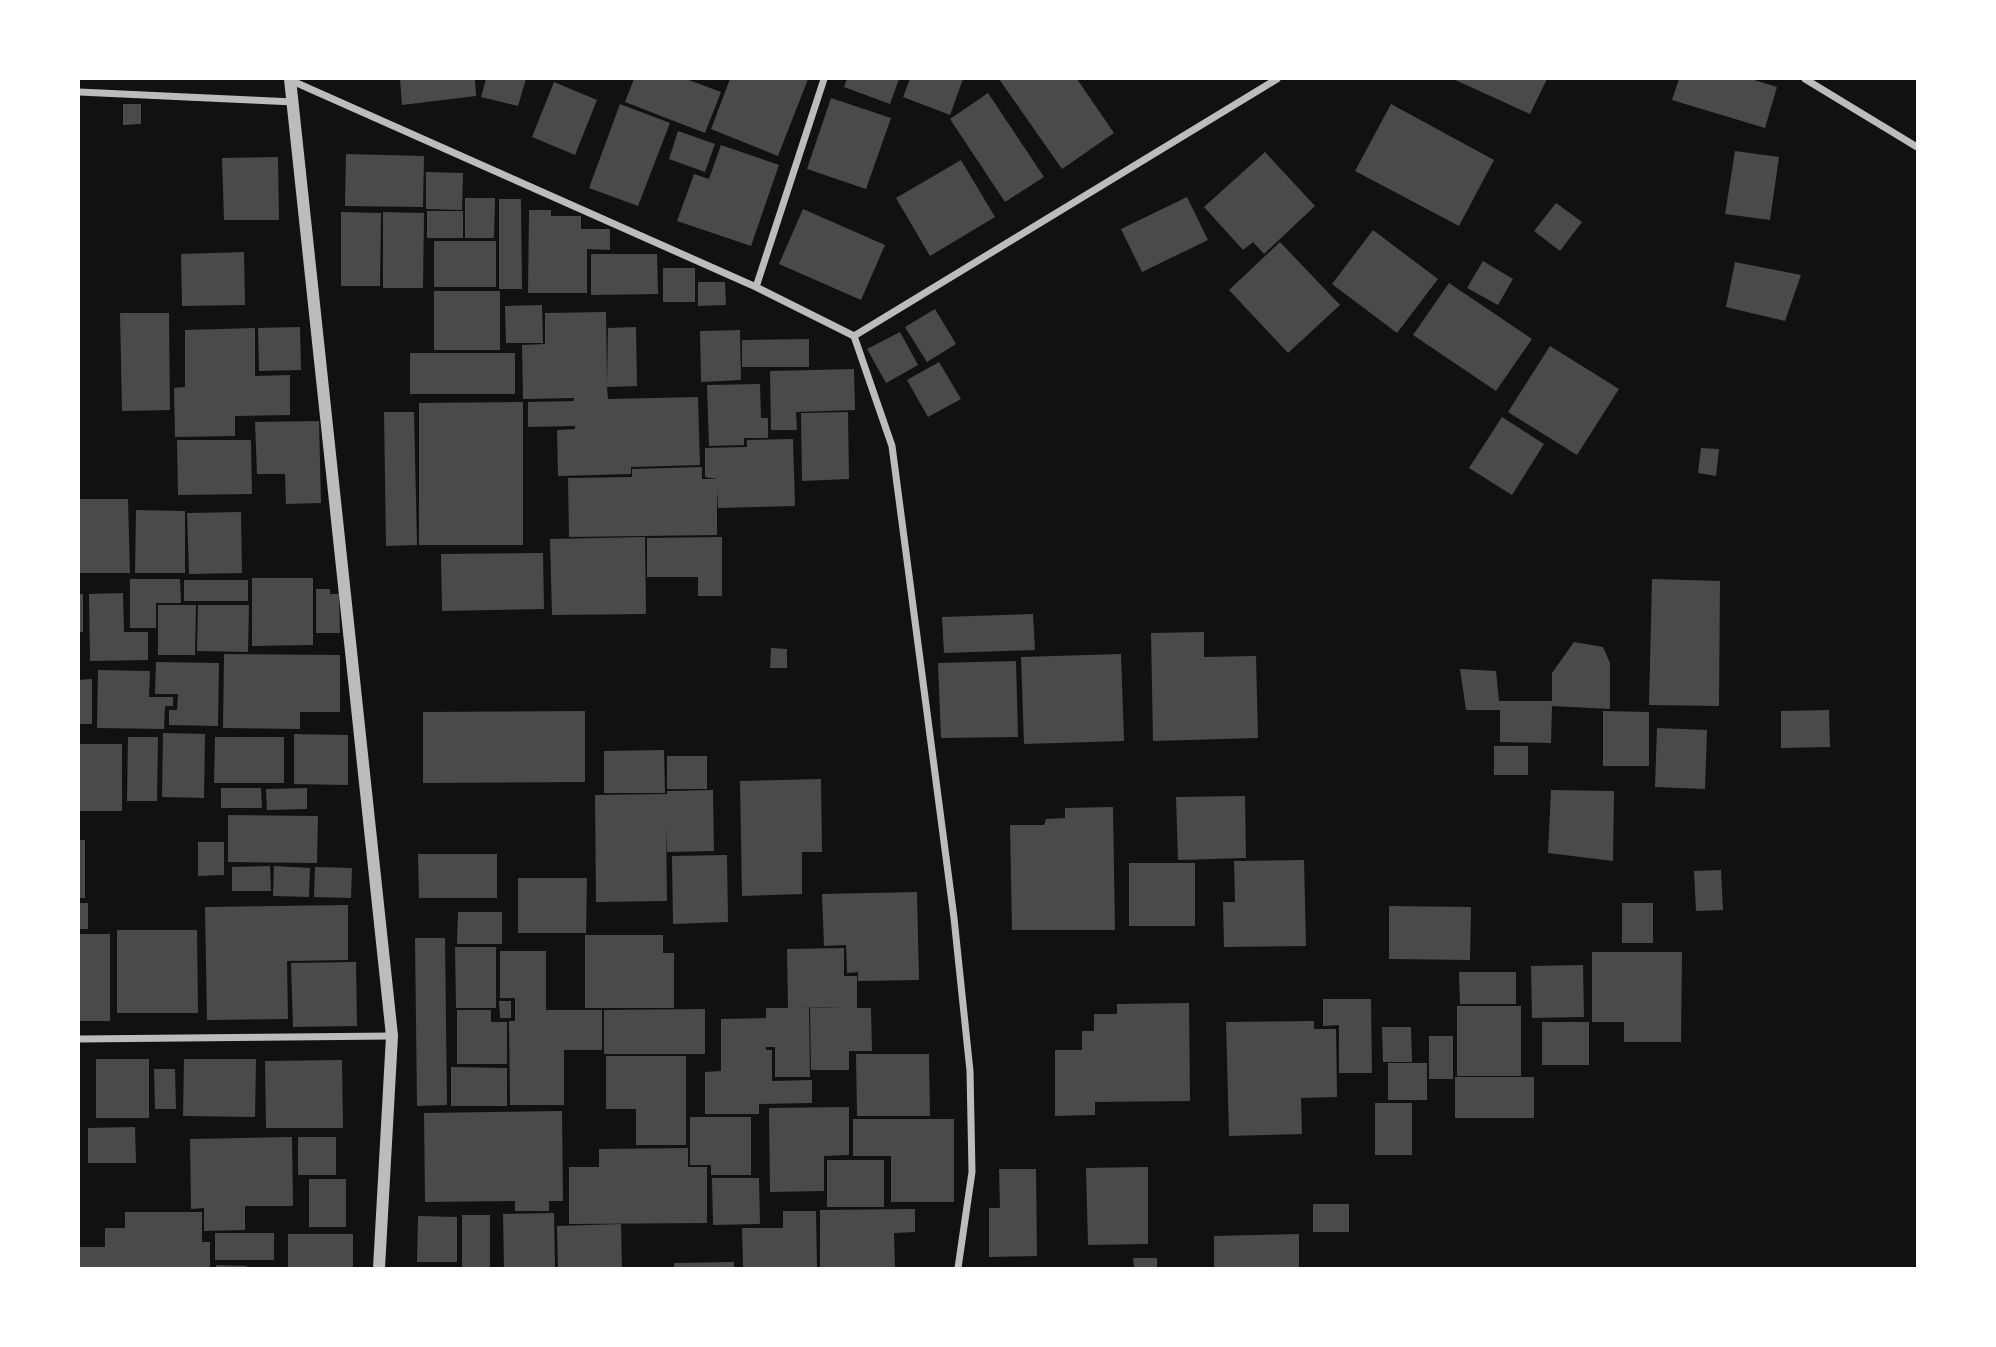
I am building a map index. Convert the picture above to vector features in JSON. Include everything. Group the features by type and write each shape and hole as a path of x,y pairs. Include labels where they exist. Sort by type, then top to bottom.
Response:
{"street":[{"path":"290,79 756,287 854,336 892,446 955,932 970,1071 972,1172 958,1268"},
{"path":"290,79 392,1036 379,1268"},
{"path":"756,287 824,79"},
{"path":"854,336 1277,79"},
{"path":"1805,79 1917,147"},
{"path":"79,92 293,102"},
{"path":"79,1039 392,1036"}],"building":[{"path":"400,79 475,79 476,96 402,105"},
{"path":"486,79 526,79 518,106 481,97"},
{"path":"634,79 686,79 721,92 705,133 625,102"},
{"path":"730,79 808,79 778,156 711,129"},
{"path":"847,79 899,79 890,104 844,87"},
{"path":"910,79 963,79 950,115 903,97"},
{"path":"999,79 1077,79 1114,133 1062,169"},
{"path":"1453,79 1547,79 1530,114"},
{"path":"1679,79 1751,79 1777,87 1765,128 1672,100"},
{"path":"554,82 597,100 575,155 532,137"},
{"path":"988,93 1044,177 1005,202 950,119"},
{"path":"831,98 891,118 866,189 807,169"},
{"path":"123,104 141,104 141,124 123,125"},
{"path":"620,104 670,123 638,206 589,188"},
{"path":"1391,104 1494,160 1459,226 1355,171"},
{"path":"678,131 715,144 705,172 669,159"},
{"path":"721,145 779,165 751,246 677,221 694,174 709,179"},
{"path":"1735,151 1779,157 1770,220 1725,214"},
{"path":"1265,152 1315,206 1264,254 1253,242 1243,250 1204,207"},
{"path":"346,154 424,156 423,207 345,206"},
{"path":"278,157 279,220 224,220 222,158"},
{"path":"961,160 995,217 930,256 896,198"},
{"path":"426,172 463,173 462,210 426,209"},
{"path":"1187,197 1208,240 1142,272 1121,229"},
{"path":"465,198 495,198 494,238 465,238"},
{"path":"499,199 521,199 522,289 499,289"},
{"path":"1556,203 1582,222 1560,251 1534,231"},
{"path":"803,209 885,245 861,300 779,264"},
{"path":"529,210 551,210 551,216 581,216 581,229 610,229 610,250 587,249 587,293 528,293"},
{"path":"427,211 463,211 463,238 427,238"},
{"path":"341,212 381,213 380,286 341,286"},
{"path":"383,212 424,213 423,288 383,288"},
{"path":"1373,230 1438,279 1397,333 1332,284"},
{"path":"434,241 496,241 496,287 434,287"},
{"path":"1280,242 1340,305 1288,353 1229,290"},
{"path":"244,252 245,305 182,306 181,254"},
{"path":"591,254 657,254 658,294 591,295"},
{"path":"1483,261 1513,279 1498,305 1467,288"},
{"path":"1735,262 1801,275 1785,321 1726,307"},
{"path":"663,268 695,268 695,302 663,302"},
{"path":"698,282 725,282 726,305 698,306"},
{"path":"1449,283 1532,339 1496,391 1413,335"},
{"path":"434,291 500,291 500,350 434,350"},
{"path":"542,305 543,343 506,343 505,306"},
{"path":"935,309 956,344 927,362 905,327"},
{"path":"606,312 607,384 608,328 636,327 637,386 607,387 608,399 698,397 700,465 631,467 631,474 558,476 557,430 575,429 575,426 528,427 528,402 574,401 574,398 523,399 522,345 545,344 545,313"},
{"path":"120,313 169,313 170,410 122,411"},
{"path":"300,327 301,370 259,371 258,328"},
{"path":"255,328 255,376 290,375 290,415 235,416 235,436 175,437 174,388 185,387 185,330"},
{"path":"740,330 741,380 701,382 700,331"},
{"path":"900,332 918,365 886,383 867,349"},
{"path":"809,339 809,367 742,367 742,340"},
{"path":"1550,346 1619,389 1577,455 1508,412"},
{"path":"410,353 515,353 515,394 410,394"},
{"path":"939,362 961,399 928,417 907,380"},
{"path":"854,369 855,410 796,412 797,430 771,430 770,371"},
{"path":"760,384 761,418 768,418 768,438 744,438 744,445 709,446 707,385"},
{"path":"523,402 523,545 419,545 419,403"},
{"path":"384,412 414,412 417,545 386,546"},
{"path":"848,412 849,479 802,481 801,413"},
{"path":"1502,417 1544,444 1512,495 1469,468"},
{"path":"319,421 321,503 286,504 285,474 257,474 255,422"},
{"path":"793,439 795,506 718,508 717,489 717,535 569,537 568,478 632,477 632,469 702,467 702,479 717,479 705,477 705,448 747,447 747,440"},
{"path":"177,440 251,440 252,494 178,495"},
{"path":"1701,448 1719,449 1716,476 1698,473"},
{"path":"79,499 128,499 130,573 79,573"},
{"path":"136,510 185,511 185,573 135,573"},
{"path":"241,512 242,573 189,574 187,513"},
{"path":"645,537 646,614 552,615 550,539"},
{"path":"722,537 722,596 698,596 698,577 647,577 647,538"},
{"path":"543,553 544,609 442,611 441,554"},
{"path":"252,578 313,578 313,645 252,646"},
{"path":"130,579 180,579 181,603 156,603 156,628 130,628"},
{"path":"1652,579 1720,581 1719,706 1649,705"},
{"path":"184,580 248,580 248,601 184,601"},
{"path":"316,589 330,589 330,594 339,594 340,633 316,633"},
{"path":"123,593 124,632 148,632 148,660 90,661 89,594"},
{"path":"79,594 83,594 83,632 79,632"},
{"path":"158,605 196,605 195,655 158,655"},
{"path":"198,605 249,605 248,652 197,651"},
{"path":"1033,614 1035,650 944,653 942,617"},
{"path":"1204,632 1204,657 1256,656 1258,738 1153,741 1151,633"},
{"path":"1574,642 1603,647 1610,663 1610,709 1552,706 1551,743 1500,742 1500,710 1466,710 1460,669 1496,671 1499,701 1552,701 1552,673"},
{"path":"771,648 787,649 787,668 770,668"},
{"path":"224,654 340,655 340,712 300,712 300,729 223,728"},
{"path":"1121,654 1124,741 1024,744 1021,657"},
{"path":"1016,661 1018,737 941,738 938,663"},
{"path":"156,662 219,663 218,726 169,725 169,710 177,710 178,694 155,694"},
{"path":"98,670 150,671 149,697 173,697 173,706 165,706 164,729 97,728"},
{"path":"92,679 92,724 79,724 79,680"},
{"path":"1829,710 1830,747 1781,748 1781,711"},
{"path":"585,711 585,782 423,783 423,712"},
{"path":"1603,711 1649,712 1649,766 1603,766"},
{"path":"1657,728 1707,730 1705,789 1655,787"},
{"path":"163,733 205,734 204,798 162,797"},
{"path":"294,734 348,735 348,785 294,784"},
{"path":"128,737 158,737 157,801 127,801"},
{"path":"215,737 284,737 284,783 214,783"},
{"path":"79,744 122,744 122,811 79,811"},
{"path":"1494,746 1528,746 1528,775 1494,775"},
{"path":"664,750 665,793 604,793 604,751"},
{"path":"667,756 707,756 707,789 667,789"},
{"path":"821,779 822,852 802,852 802,894 742,896 740,781"},
{"path":"221,788 261,788 262,808 221,808"},
{"path":"307,788 307,809 267,810 266,789"},
{"path":"713,790 714,851 667,852 666,824 667,901 596,902 595,795"},
{"path":"1551,790 1614,791 1613,861 1548,853"},
{"path":"1245,796 1246,858 1178,860 1176,797"},
{"path":"1113,807 1115,930 1012,930 1010,825 1044,825 1046,819 1065,818 1065,808"},
{"path":"228,815 318,816 317,863 228,862"},
{"path":"79,840 85,840 85,898 79,898"},
{"path":"198,842 224,842 224,875 198,876"},
{"path":"418,854 497,854 497,898 419,898"},
{"path":"727,855 728,922 673,924 672,856"},
{"path":"1304,860 1306,946 1224,947 1223,902 1235,902 1234,861"},
{"path":"1129,863 1195,863 1195,926 1129,926"},
{"path":"270,866 271,891 232,891 232,867"},
{"path":"274,866 310,868 309,897 273,896"},
{"path":"315,867 352,868 351,898 314,897"},
{"path":"1721,870 1723,910 1696,911 1694,871"},
{"path":"518,878 587,878 586,933 518,933"},
{"path":"917,892 919,980 858,981 858,972 847,973 846,945 824,946 822,894"},
{"path":"79,903 88,903 88,929 79,929"},
{"path":"1622,903 1653,903 1653,943 1622,943"},
{"path":"348,905 348,960 287,961 288,1019 207,1020 205,907"},
{"path":"1389,906 1471,907 1470,960 1389,959"},
{"path":"458,912 502,912 502,944 457,944"},
{"path":"117,930 197,930 198,1013 117,1013"},
{"path":"79,934 110,934 110,1021 79,1021"},
{"path":"585,935 663,935 663,953 674,953 674,1008 585,1008"},
{"path":"415,938 445,938 447,1105 417,1106"},
{"path":"455,947 496,947 496,1008 456,1008"},
{"path":"844,948 844,976 857,976 857,1008 871,1008 872,1051 849,1051 849,1070 811,1070 810,1008 842,1007 800,1008 809,1008 810,1077 775,1077 775,1047 766,1047 766,1050 772,1050 772,1081 812,1080 812,1103 759,1104 759,1114 705,1114 705,1072 721,1071 721,1019 766,1018 766,1008 788,1008 787,949"},
{"path":"500,951 546,951 546,1010 602,1010 602,1050 564,1050 564,1105 510,1105 509,1021 515,1021 515,998 500,998"},
{"path":"1592,952 1682,952 1681,1042 1624,1042 1624,1022 1592,1022"},
{"path":"356,962 357,1026 293,1027 291,963"},
{"path":"1583,965 1584,1017 1532,1018 1531,966"},
{"path":"1459,972 1516,972 1516,1004 1460,1004"},
{"path":"1323,999 1371,999 1372,1073 1339,1073 1339,1025 1323,1026"},
{"path":"499,1001 511,1001 511,1018 500,1018"},
{"path":"1189,1003 1190,1101 1095,1102 1095,1115 1055,1116 1055,1050 1082,1050 1082,1031 1094,1031 1094,1014 1117,1014 1117,1004"},
{"path":"1457,1006 1521,1006 1521,1076 1457,1076"},
{"path":"705,1009 705,1054 604,1054 604,1010"},
{"path":"457,1010 491,1010 491,1022 507,1022 507,1064 457,1064"},
{"path":"1314,1021 1314,1029 1336,1029 1337,1097 1301,1098 1302,1134 1229,1136 1226,1022"},
{"path":"1542,1022 1589,1022 1589,1065 1542,1065"},
{"path":"1382,1027 1411,1027 1412,1062 1383,1062"},
{"path":"1429,1036 1453,1036 1453,1079 1429,1079"},
{"path":"856,1054 929,1054 930,1116 857,1116"},
{"path":"606,1056 686,1056 686,1145 636,1145 636,1109 606,1109"},
{"path":"96,1059 149,1059 149,1118 96,1118"},
{"path":"184,1059 256,1059 255,1117 183,1116"},
{"path":"342,1060 343,1128 266,1128 265,1061"},
{"path":"1388,1063 1427,1063 1427,1100 1388,1100"},
{"path":"451,1067 507,1068 507,1106 451,1106"},
{"path":"154,1069 175,1069 176,1109 155,1109"},
{"path":"1455,1077 1534,1077 1534,1118 1455,1118"},
{"path":"1375,1103 1412,1103 1412,1155 1375,1155"},
{"path":"849,1107 849,1155 824,1156 824,1191 770,1192 769,1108"},
{"path":"562,1111 563,1201 549,1201 549,1211 515,1211 515,1201 425,1202 424,1113"},
{"path":"690,1117 751,1117 751,1175 711,1175 711,1165 690,1165"},
{"path":"853,1119 954,1119 954,1202 891,1202 891,1156 853,1156"},
{"path":"135,1127 136,1163 88,1163 88,1128"},
{"path":"292,1137 293,1206 245,1206 245,1230 204,1231 204,1208 191,1209 190,1139"},
{"path":"298,1137 336,1137 336,1175 298,1175"},
{"path":"688,1148 688,1167 707,1167 707,1223 569,1224 569,1167 599,1167 599,1149"},
{"path":"827,1160 884,1160 884,1207 827,1207"},
{"path":"1148,1167 1148,1244 1088,1245 1086,1168"},
{"path":"999,1169 1036,1169 1037,1256 989,1257 989,1208 1000,1208"},
{"path":"712,1178 759,1178 760,1224 713,1225"},
{"path":"309,1179 346,1179 346,1227 309,1227"},
{"path":"1313,1204 1349,1204 1349,1232 1313,1232"},
{"path":"915,1209 915,1232 894,1233 895,1268 820,1268 820,1210"},
{"path":"783,1211 816,1211 817,1268 743,1268 742,1228 783,1228"},
{"path":"125,1212 202,1212 202,1242 210,1242 210,1268 79,1268 79,1247 105,1247 105,1228 125,1228"},
{"path":"554,1213 555,1268 504,1268 503,1214"},
{"path":"462,1215 490,1215 490,1268 462,1268"},
{"path":"418,1216 457,1217 457,1262 417,1262"},
{"path":"621,1224 622,1268 558,1268 557,1226"},
{"path":"215,1233 274,1233 274,1260 215,1260"},
{"path":"288,1234 353,1234 353,1268 288,1268"},
{"path":"1299,1234 1299,1268 1214,1268 1214,1236"},
{"path":"1133,1258 1157,1258 1157,1268 1134,1268"},
{"path":"734,1262 734,1268 674,1268 674,1263"},
{"path":"216,1265 247,1266 247,1268 216,1268"}]}
